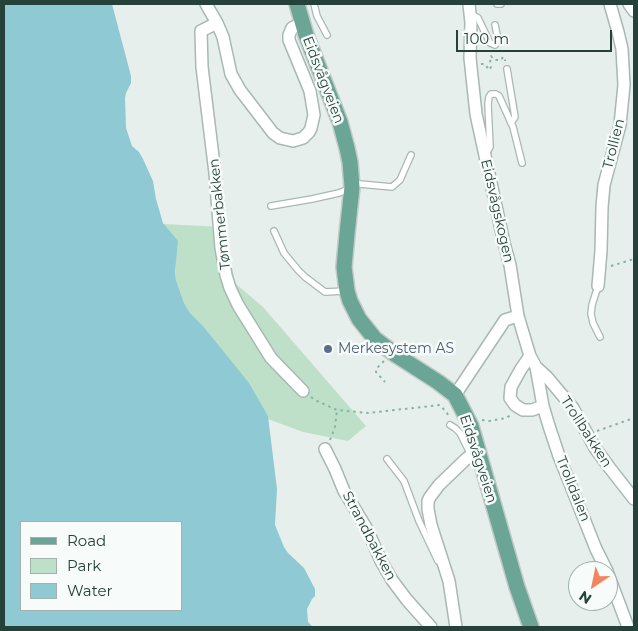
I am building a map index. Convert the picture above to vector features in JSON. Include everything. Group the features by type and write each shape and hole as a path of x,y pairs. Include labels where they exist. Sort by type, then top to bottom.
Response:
{"main road":[{"name":"Eidsvågveien","path":"297,4 302,23 344,135 350,162 352,187 344,267 347,291 354,310 375,339 455,395 471,426 475,453 531,627"}],"street":[{"path":"206,4 223,36 232,74 240,90 273,133 280,138 293,141 303,138 309,132 314,115 310,91 289,40 292,28 302,23"},
{"name":"Trollien","path":"598,286 604,185 622,116 624,85 622,49 610,4"},
{"path":"629,4 634,11"},
{"name":"Eidsvågskogen","path":"469,9 471,65 476,114 510,265 518,316"},
{"name":"Tømmerbakken","path":"217,23 201,32 202,67 216,173 221,248 226,275 238,305 271,358 303,391"},
{"path":"455,395 505,320 518,316"},
{"name":"Trolldalen","path":"518,316 530,356 536,368 543,406 560,456 602,561"},
{"path":"530,356 511,386 510,398 515,405 523,410 532,410 543,406"},
{"name":"Trollbakken","path":"536,368 547,377 573,408 582,426 609,467 634,499"},
{"name":"Strandbakken","path":"325,449 344,491 367,529 381,561 392,580 426,624"},
{"path":"456,627 449,581 431,525 428,501 439,485 475,453"},
{"name":"Trolldalen","path":"618,601 628,627"}],"lane":[{"path":"314,4 317,16 327,35"},
{"path":"469,9 478,18 490,43 495,45 498,39 496,25"},
{"path":"507,69 515,117 511,123"},
{"path":"485,155 490,147 489,97 491,94 496,94 499,96 511,123 522,164"},
{"path":"272,206 334,194 360,184 392,187 400,180 411,155"},
{"path":"274,231 284,253 310,281 325,292 347,291"},
{"path":"598,286 592,305 592,314 593,323 600,337"},
{"path":"452,426 460,433 475,453"},
{"path":"387,459 404,482 433,552 446,570"}],"path":[{"path":"480,68 482,63 489,70 491,68 491,56 494,60 501,60 503,57"},
{"path":"599,270 634,259"},
{"path":"385,382 376,372 376,369 386,358"},
{"path":"303,391 317,401 337,410 368,413 437,405 448,413 452,426"},
{"path":"325,449 335,427 337,410"},
{"path":"479,420 489,421 506,418 513,413"},
{"path":"599,430 634,418"}],"green space":[{"path":"164,224 224,227 235,283 263,307 366,426 348,441 303,432 268,419 268,416 203,326 190,313 184,303 176,280 175,264"}],"water":[{"path":"4,4 112,4 131,76 131,83 125,98 126,128 132,146 139,152 153,181 163,223 178,241 175,271 184,303 190,313 203,326 249,383 268,416 277,489 275,525 284,547 304,568 315,589 315,596 307,609 308,622 313,627 4,627"}],"place":[{"name":"Merkesystem AS","path":"328,349"}]}
